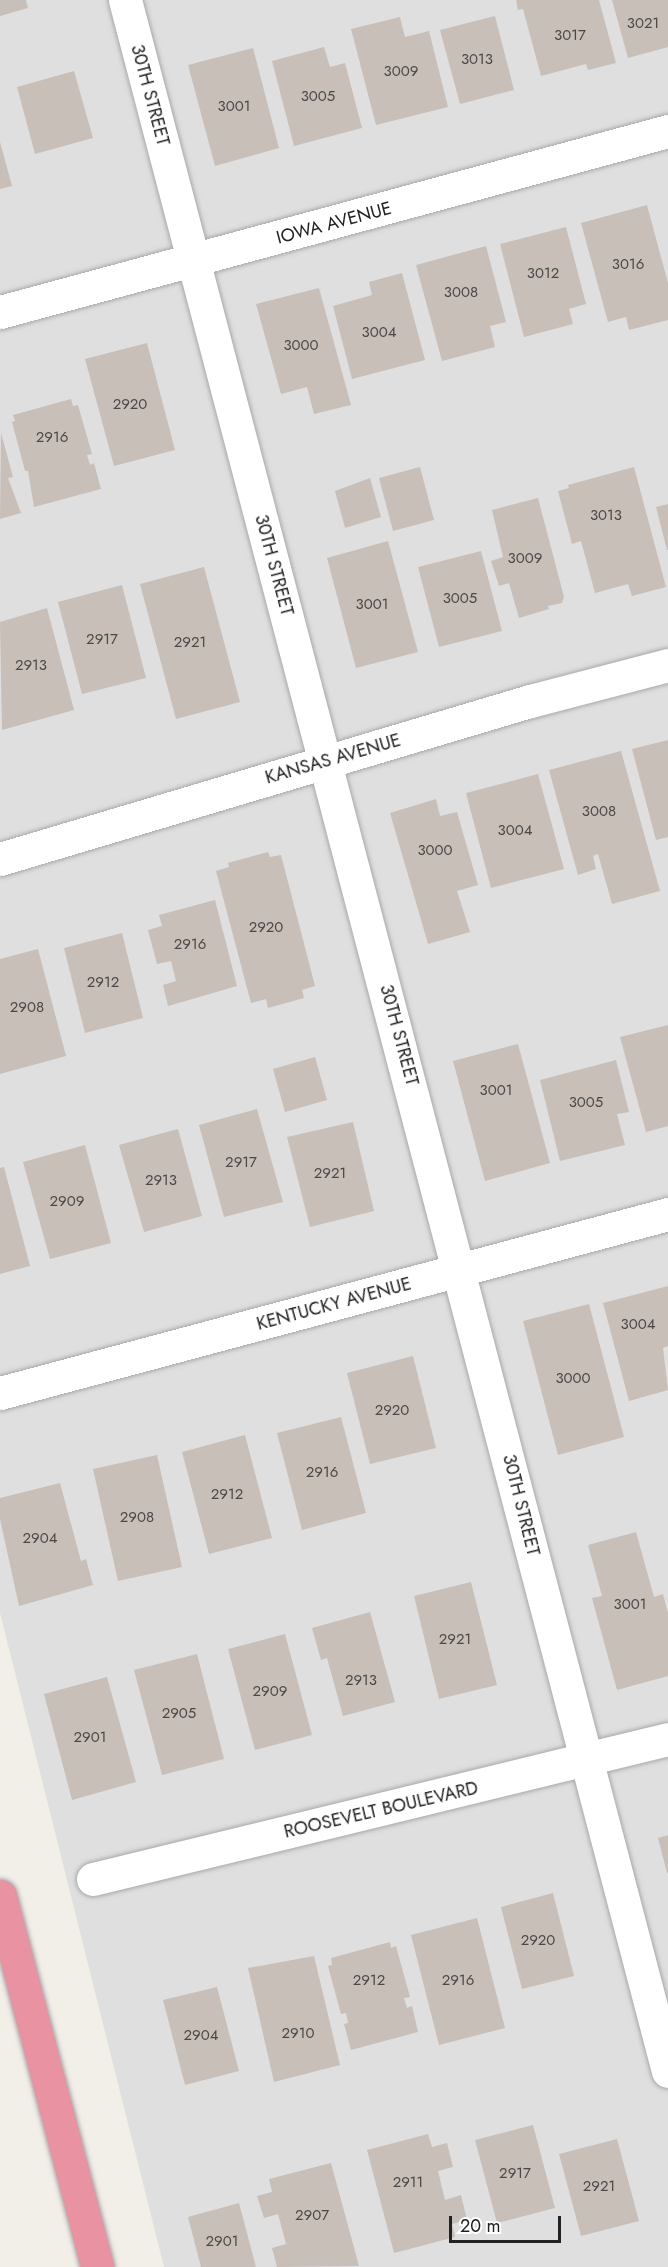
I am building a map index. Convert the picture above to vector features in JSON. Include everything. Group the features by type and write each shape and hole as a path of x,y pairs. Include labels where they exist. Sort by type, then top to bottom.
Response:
{"highway":[{"path":"0,1896 98,2267"}],"street":[{"name":"30TH STREET","path":"125,0 461,1270 586,1761 668,2071"},
{"name":"IOWA AVENUE","path":"0,312 668,131"},
{"name":"KANSAS AVENUE","path":"0,858 530,701 668,665"},
{"name":"KENTUCKY AVENUE","path":"0,1393 668,1214"},
{"name":"ROOSEVELT BOULEVARD","path":"93,1879 586,1761 668,1739"}],"shaded area":[{"path":"0,0 668,0 668,2267 164,2267 0,1613"}],"building":[{"path":"0,0 26,0 28,8 0,16"},
{"path":"516,0 599,0 616,63 588,70 586,64 541,76 523,9 518,10"},
{"path":"612,0 668,0 668,47 628,58"},
{"path":"495,16 514,90 460,104 440,30"},
{"path":"400,17 405,37 429,31 448,107 376,125 351,29"},
{"path":"324,47 330,67 345,63 362,128 294,146 272,61"},
{"path":"253,48 279,148 215,166 188,65"},
{"path":"74,71 93,138 35,154 17,87"},
{"path":"0,142 12,186 0,189"},
{"path":"647,205 668,283 668,320 629,330 626,317 608,322 581,223"},
{"path":"566,227 586,304 569,309 573,324 524,337 500,244"},
{"path":"486,246 506,322 490,326 495,347 442,361 416,265"},
{"path":"402,273 425,360 352,379 333,306 372,295 369,282"},
{"path":"319,288 351,405 314,414 307,387 281,394 256,304"},
{"path":"147,343 175,450 114,466 85,359"},
{"path":"71,399 73,406 78,405 92,454 87,455 90,465 94,463 101,489 34,507 28,471 25,471 12,422 15,421 13,415"},
{"path":"1,433 13,477 8,478 21,513 0,519"},
{"path":"420,467 434,520 393,531 379,478"},
{"path":"634,467 666,587 632,596 628,584 595,593 581,541 572,544 558,491 569,488 568,485"},
{"path":"370,478 381,517 345,528 335,491"},
{"path":"538,498 564,597 562,603 519,618 509,583 499,586 491,561 503,557 492,510"},
{"path":"668,504 668,550 667,550 656,507"},
{"path":"388,541 418,652 356,668 327,558"},
{"path":"481,551 502,631 439,647 418,567"},
{"path":"204,567 240,702 176,719 140,584"},
{"path":"122,585 146,678 82,694 58,602"},
{"path":"47,608 74,710 2,730 0,622"},
{"path":"668,740 668,837 656,840 632,749"},
{"path":"621,751 660,891 612,904 598,854 593,856 596,869 578,875 549,770"},
{"path":"538,774 564,869 491,888 466,793"},
{"path":"436,799 440,816 457,812 478,885 457,891 470,932 428,944 390,813"},
{"path":"268,852 270,857 281,855 315,986 302,990 304,998 268,1008 266,999 251,1003 216,871 229,867 228,863"},
{"path":"215,900 237,986 168,1006 163,985 176,981 171,961 157,964 148,930 162,926 159,915"},
{"path":"122,933 143,1018 85,1033 64,948"},
{"path":"38,949 66,1056 0,1074 0,959"},
{"path":"668,1025 668,1126 646,1132 620,1037"},
{"path":"518,1044 550,1163 485,1181 453,1061"},
{"path":"315,1057 327,1100 285,1112 273,1069"},
{"path":"616,1060 629,1112 617,1114 625,1145 560,1161 540,1080"},
{"path":"257,1109 283,1202 224,1217 199,1125"},
{"path":"353,1122 374,1211 310,1227 287,1137"},
{"path":"178,1129 202,1216 144,1232 119,1145"},
{"path":"85,1145 111,1243 50,1259 23,1162"},
{"path":"4,1167 30,1266 0,1274 0,1168"},
{"path":"668,1286 668,1346 663,1348 668,1390 629,1401 603,1303"},
{"path":"589,1304 624,1437 558,1455 523,1321"},
{"path":"413,1356 436,1448 370,1464 347,1373"},
{"path":"341,1417 366,1513 302,1530 277,1433"},
{"path":"245,1435 272,1538 209,1554 182,1452"},
{"path":"157,1455 182,1567 118,1581 93,1469"},
{"path":"60,1483 81,1561 86,1559 93,1585 19,1606 0,1519 0,1498"},
{"path":"636,1532 654,1597 663,1594 668,1613 668,1676 617,1690 592,1598 602,1596 588,1545"},
{"path":"471,1582 497,1685 439,1699 414,1596"},
{"path":"370,1612 395,1702 343,1716 327,1658 321,1660 312,1628"},
{"path":"285,1634 312,1735 255,1750 228,1649"},
{"path":"197,1654 224,1759 162,1775 134,1670"},
{"path":"107,1677 136,1782 72,1800 44,1694"},
{"path":"668,1835 668,1873 667,1873 658,1838"},
{"path":"553,1893 574,1976 522,1989 501,1907"},
{"path":"477,1918 505,2028 439,2045 411,1935"},
{"path":"390,1942 391,1948 396,1946 410,1997 404,1998 407,2008 412,2006 418,2032 351,2050 344,2024 348,2023 346,2013 341,2014 328,1966 332,1965 331,1958"},
{"path":"314,1956 340,2065 274,2082 248,1968"},
{"path":"217,1987 239,2071 185,2085 163,2000"},
{"path":"533,2125 555,2208 497,2223 475,2140"},
{"path":"428,2134 432,2147 447,2143 453,2167 438,2171 445,2200 461,2195 467,2220 452,2224 455,2237 394,2253 367,2150"},
{"path":"617,2139 639,2221 581,2236 559,2154"},
{"path":"331,2163 359,2266 277,2267 272,2248 286,2244 278,2214 264,2218 257,2196 272,2192 269,2179"},
{"path":"239,2203 256,2267 201,2267 188,2217"}]}
